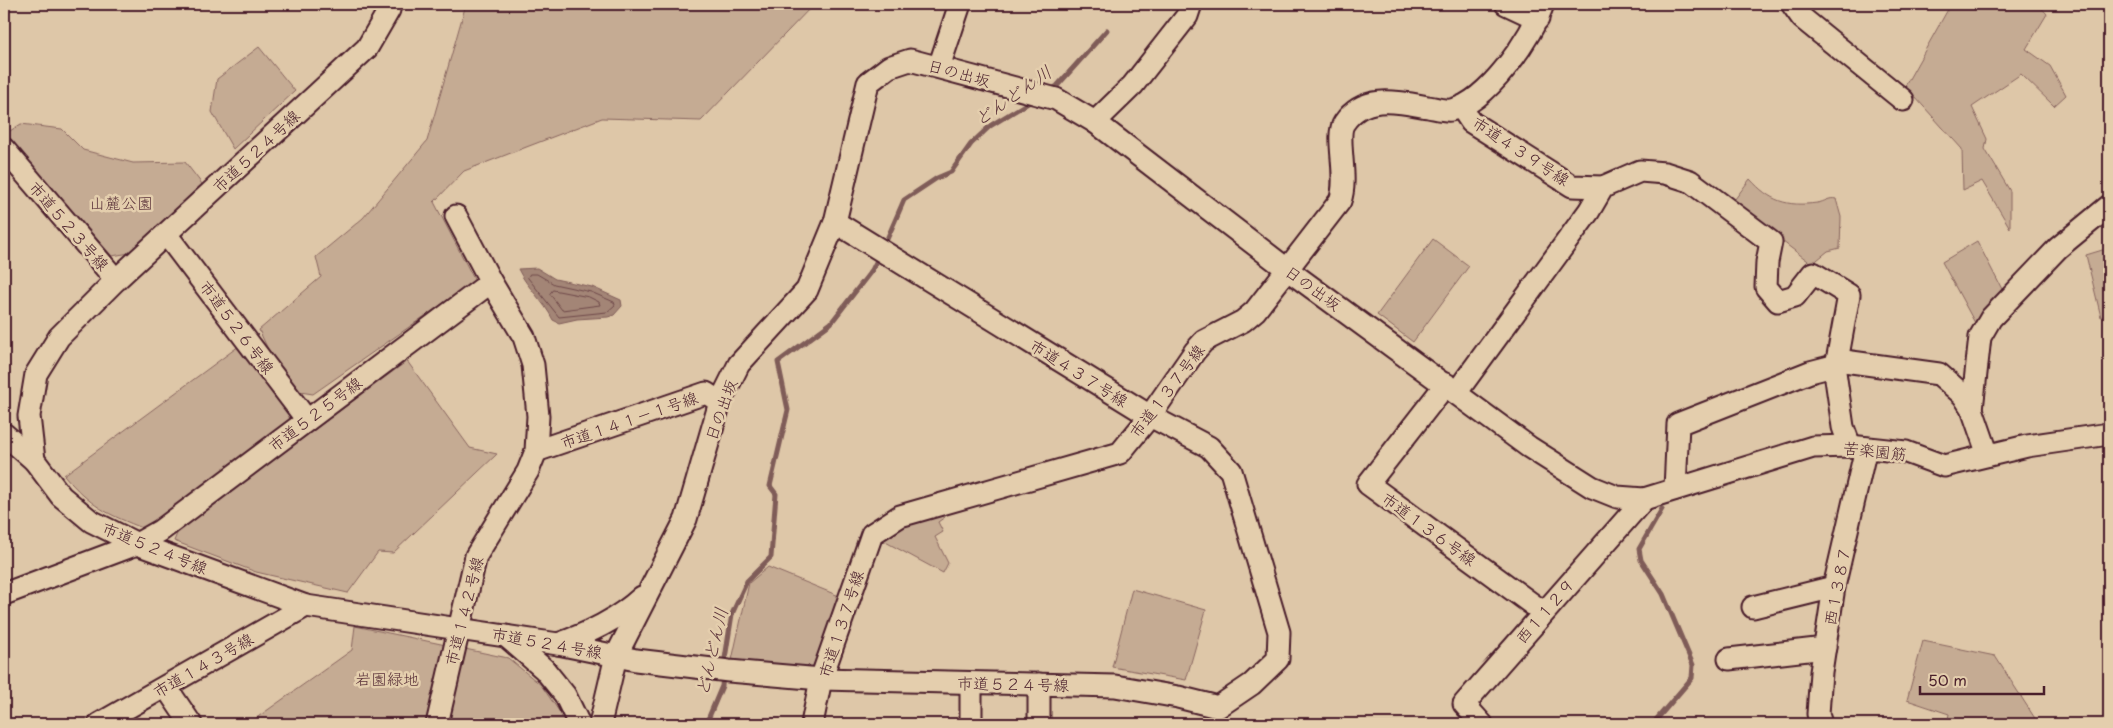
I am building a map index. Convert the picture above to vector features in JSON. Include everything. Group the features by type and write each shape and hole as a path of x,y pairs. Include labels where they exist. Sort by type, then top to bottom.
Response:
{"street":[{"name":"市道５２４号線","path":"390,4 389,10 367,48 116,280 59,337 36,374 29,416 34,460 62,496 91,521 137,544 306,606 558,644 636,660 722,670 822,679 1115,686 1178,697 1218,707 1252,684 1278,659"},
{"path":"939,67 960,4"},
{"path":"1095,122 1133,85 1187,16 1191,4"},
{"path":"1461,107 1503,72 1540,11 1506,4"},
{"path":"1792,4 1802,18 1903,100"},
{"name":"日の出坂","path":"600,724 616,656 686,519 720,402 739,364 808,290 834,222 868,84 889,67 910,60 1056,99 1095,122 1288,270 1529,447 1592,487 1617,497 1644,499"},
{"name":"市道１３７号線","path":"812,724 822,679 872,534 900,516 1120,453 1150,416 1195,351 1204,341 1243,321 1255,311 1340,201 1344,178 1341,133 1343,123 1355,112 1380,101 1396,101 1448,110 1461,107"},
{"name":"市道４３９号線","path":"1461,107 1471,122 1572,186 1603,186 1640,171 1665,173 1690,182 1771,242 1767,262 1766,287 1778,301 1795,296 1813,273 1849,295 1837,362"},
{"name":"市道５２３号線","path":"4,149 116,280"},
{"name":"市道１３６号線","path":"1543,612 1368,484 1451,389 1589,211 1603,186"},
{"path":"1972,409 1980,337 1991,318 2058,248 2109,206"},
{"name":"市道１４２号線","path":"437,724 476,556 528,471 536,451 538,416 533,365 524,337 491,282 456,216"},
{"name":"市道４３７号線","path":"834,222 1150,416 1209,447 1231,471 1279,632 1278,659"},
{"name":"市道５２６号線","path":"166,234 307,420"},
{"name":"市道５２５号線","path":"4,594 137,544 160,531 491,282"},
{"path":"1837,362 1835,372 1843,427 1858,447"},
{"path":"1675,489 1678,424 1837,362 1939,374 1963,395 1972,409 1988,455"},
{"name":"市道１４１－１号線","path":"536,451 706,393 720,402"},
{"path":"4,434 34,460"},
{"name":"苦楽園筋","path":"1644,499 1813,447 1858,447 1906,452 1944,466 2027,446 2109,434"},
{"name":"西１３８７","path":"1821,724 1818,714 1825,648 1858,447"},
{"name":"西１１２９","path":"1482,724 1464,704 1644,499"},
{"path":"1753,607 1834,587"},
{"path":"558,644 586,634 614,620 648,592"},
{"name":"市道１４３号線","path":"99,724 306,606"},
{"path":"506,636 544,669 565,695 579,724"},
{"path":"1730,658 1825,648"},
{"path":"971,683 971,724"},
{"path":"1039,684 1039,724"},
{"path":"166,687 191,724"}],"green space":[{"path":"466,4 814,4 701,121 602,118 464,171 434,202 475,281 313,394 287,390 259,330 321,277 316,257 363,218 427,141"},
{"path":"1951,4 2038,4 2047,14 2026,49 2050,66 2066,95 2054,106 2021,74 1972,107 1987,139 1985,149 2010,191 2010,228 1982,181 1963,190 1962,149 1905,86"},
{"path":"259,47 295,91 233,149 212,112 217,79"},
{"name":"山麓公園","path":"21,124 62,129 83,150 133,163 185,162 202,184 130,253 112,256 5,134"},
{"path":"1750,179 1765,193 1787,203 1806,204 1836,199 1841,217 1840,248 1828,251 1812,264 1732,203"},
{"path":"1433,239 1469,266 1413,342 1377,315"},
{"path":"1977,241 2004,293 1975,323 1942,262"},
{"path":"2109,248 2109,314 2101,317 2086,255"},
{"path":"243,343 288,403 290,427 145,529 110,514 91,502 64,475"},
{"path":"407,361 470,448 497,454 393,553 378,552 348,593 256,572 174,541 178,531"},
{"path":"945,511 945,517 938,522 943,532 935,537 948,563 943,573 880,539 888,532"},
{"path":"768,567 839,596 822,663 813,668 732,660 749,583"},
{"path":"1132,589 1206,610 1186,680 1112,667"},
{"name":"岩園緑地","path":"355,626 508,658 541,685 568,724 248,724 352,650"},
{"path":"1923,641 1995,656 2036,720 2029,724 1947,724 1949,714 1907,700"}],"water":[{"path":"537,268 555,279 592,287 621,300 622,306 614,315 608,317 577,319 559,323 553,320 518,269"}],"waterway":[{"name":"どんどん川","path":"1049,91 1057,86 1107,30"},
{"name":"どんどん川","path":"884,246 904,200 937,178 951,172 971,144 990,126 1033,100"},
{"name":"どんどん川","path":"724,665 732,614 747,581 771,557 776,494 770,486 788,410 778,362 831,323 872,270 879,256"},
{"path":"1655,724 1656,720 1692,678 1693,665 1663,594 1641,560 1639,549 1662,509"},
{"name":"どんどん川","path":"706,724 722,686 723,676"}]}
